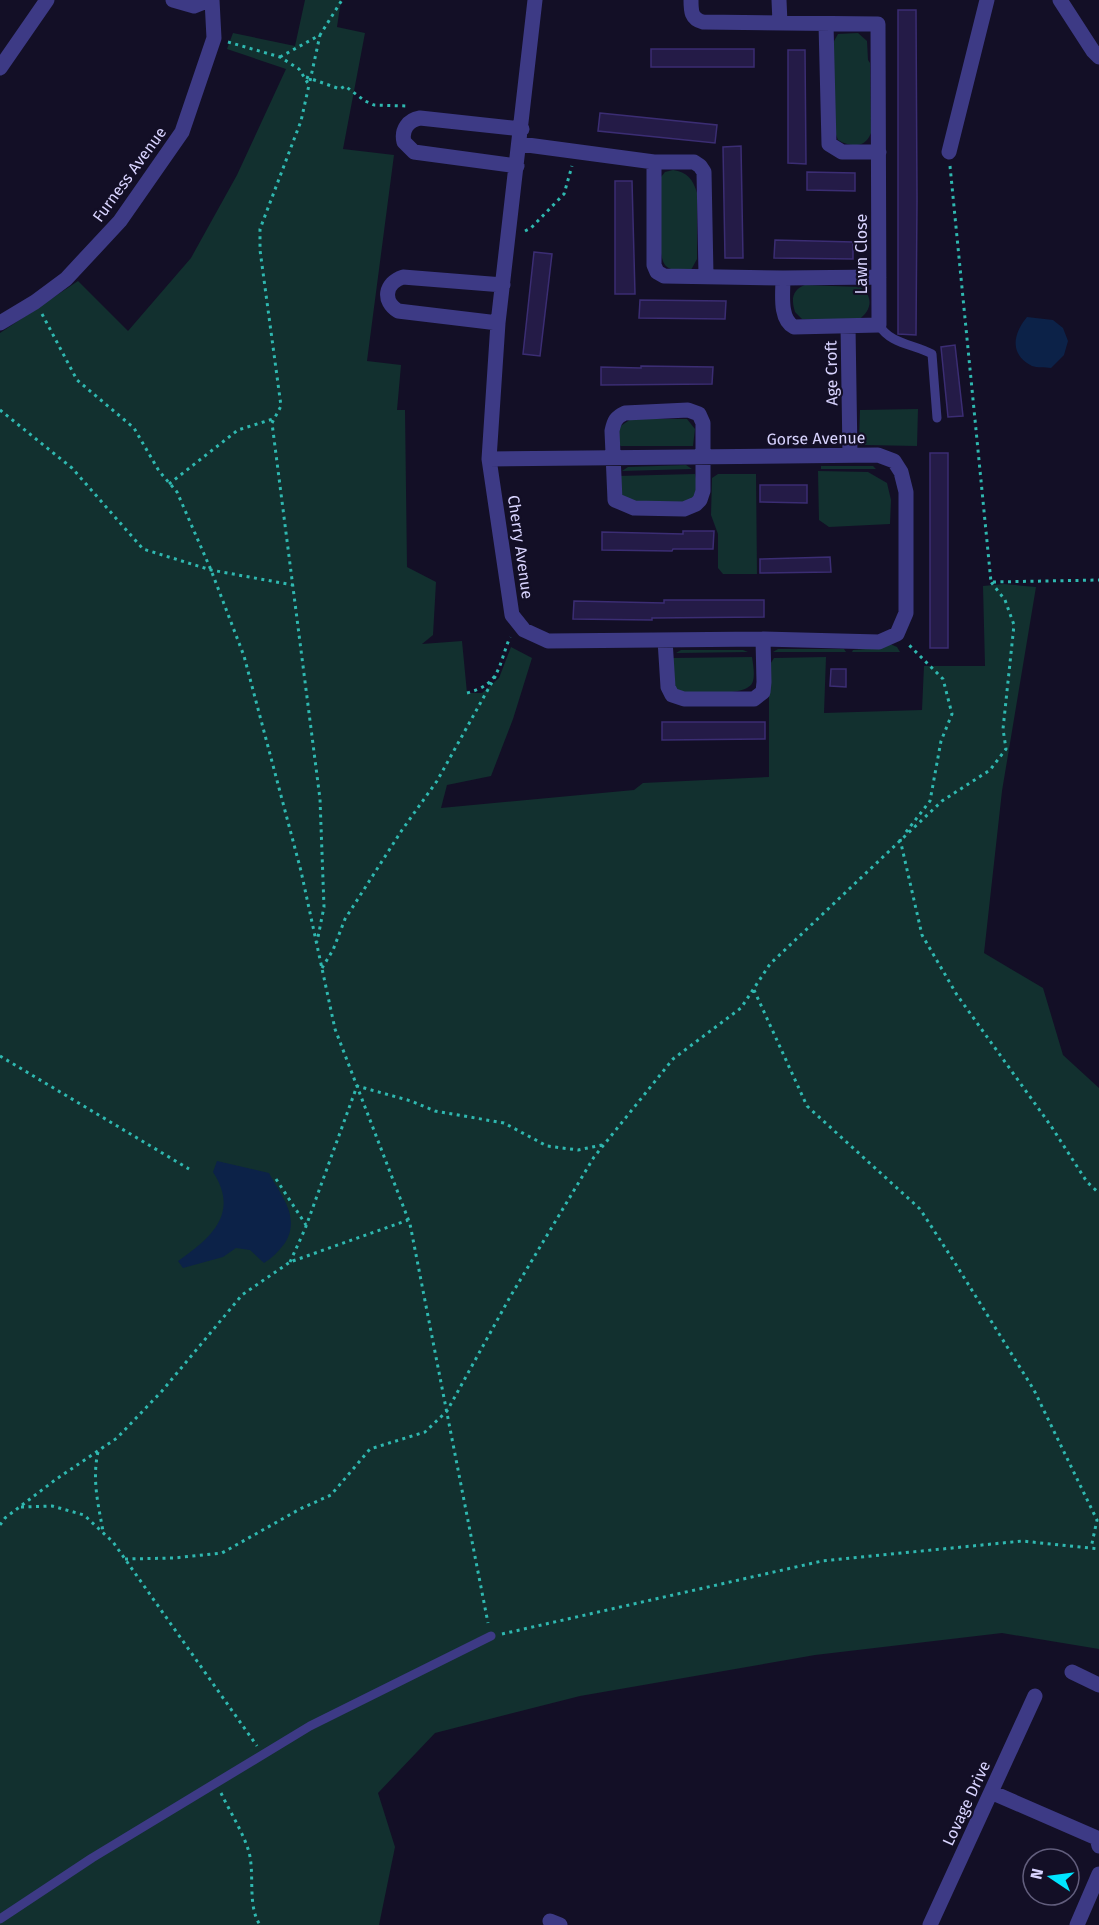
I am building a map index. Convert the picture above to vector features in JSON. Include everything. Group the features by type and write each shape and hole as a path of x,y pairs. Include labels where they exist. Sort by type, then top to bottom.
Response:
{"street":[{"path":"0,68 47,0"},
{"name":"Furness Avenue","path":"0,323 35,302 66,279 120,220 182,132 214,38 211,0 194,6 172,0"},
{"name":"Cherry Avenue","path":"536,0 498,323 489,459 512,615 524,630 548,641 763,639 879,642 897,634"},
{"name":"Lawn Close","path":"691,0 692,15 697,21 878,24 879,325"},
{"path":"779,0 780,23"},
{"path":"949,152 987,0"},
{"path":"1060,0 1099,57"},
{"path":"826,24 829,144 842,152 879,152"},
{"path":"517,166 414,152 404,142 404,132 410,122 420,118 521,136 574,151 654,162 694,162 704,172 706,275"},
{"path":"654,162 654,265 657,272 664,276 879,277"},
{"path":"498,323 398,311 389,302 387,292 392,283 403,277 503,285"},
{"name":"Age Croft","path":"783,278 784,314 790,325 794,327 848,326 850,455"},
{"path":"848,326 879,325"},
{"path":"694,411 702,417 704,458 702,495 696,504 684,509 634,508 615,500 612,431 614,421 618,416 625,413 694,411"},
{"name":"Gorse Avenue","path":"489,459 878,455 894,460 901,472 906,492 906,613 897,634"},
{"path":"665,640 668,687 672,694 684,699 754,699 763,692 763,639"},
{"path":"1072,1672 1099,1685"},
{"name":"Lovage Drive","path":"930,1925 1035,1696"},
{"path":"991,1792 1097,1838 1099,1846"},
{"path":"1077,1925 1099,1874"}],"lane":[{"path":"879,325 884,333 894,340 919,347 932,354 936,418"},
{"path":"0,1919 92,1858 310,1726 491,1636"}],"path":[{"path":"316,944 324,907 320,800 272,423 281,406 260,250 260,229 301,121 320,35 342,0"},
{"path":"280,57 320,35"},
{"path":"214,38 280,57 299,69 309,86"},
{"path":"304,77 340,89 345,86 374,105 408,106 417,110 420,118"},
{"path":"523,231 531,228 564,194 574,151"},
{"path":"125,1559 174,1558 222,1553 300,1509 331,1495 370,1449 425,1432 447,1411 510,1297 594,1157 673,1059 741,1008 770,964 899,840 942,801 990,770 1006,749 1003,729 1014,625 1005,600 991,582 949,152"},
{"path":"35,302 77,380 134,428 159,471 177,492 211,570 244,656 301,871 335,1029 408,1220 491,1636 822,1561 1022,1541 1099,1549"},
{"path":"0,410 72,468 143,549 211,570 293,585"},
{"path":"170,483 238,430 274,418"},
{"path":"991,582 1099,580"},
{"path":"322,968 333,950 345,919 402,830 437,781 496,675 517,621"},
{"path":"897,634 943,679 952,714 941,741 930,801 899,840"},
{"path":"467,693 483,689 496,675"},
{"path":"899,840 922,935 957,994 1051,1126 1087,1182 1099,1193"},
{"path":"753,990 807,1106 920,1209 1034,1390 1097,1520 1091,1548"},
{"path":"0,1056 189,1169"},
{"path":"357,1086 411,1101 435,1111 504,1123 547,1146 578,1150 603,1145"},
{"path":"290,1262 357,1086"},
{"path":"276,1179 306,1225"},
{"path":"0,1525 5,1518 117,1438 162,1391 242,1295 290,1262 408,1220"},
{"path":"98,1451 95,1465 96,1494 103,1533"},
{"path":"21,1507 52,1506 84,1515 113,1542 263,1754"},
{"path":"217,1783 248,1851 254,1916 260,1925"}],"green space":[{"path":"305,0 341,0 337,27 365,33 343,149 394,155 367,361 401,365 397,410 405,410 407,567 436,582 433,635 422,644 462,641 467,693 482,693 499,678 511,647 532,658 513,719 491,776 447,785 441,808 634,790 643,783 769,777 769,666 774,658 826,657 824,713 922,710 924,666 985,666 983,586 1004,584 1036,587 1002,791 984,953 1043,988 1063,1055 1099,1088 1099,1649 1002,1633 815,1655 580,1696 435,1733 378,1793 395,1847 379,1925 0,1925 0,333 78,281 128,331 191,258 237,175 286,69 227,49 233,33 295,46"},
{"path":"858,33 867,41 870,63 871,133 865,142 852,145 838,140 833,127 833,43 838,34"},
{"path":"673,170 689,177 697,193 697,259 691,270 667,267 660,249 661,177 665,172"},
{"path":"805,285 860,287 868,295 870,304 858,320 802,319 795,312 793,299 795,292"},
{"path":"918,409 917,446 865,445 859,441 860,410"},
{"path":"631,419 687,419 695,429 693,446 621,446 617,444 619,427"},
{"path":"686,465 692,469 622,471 628,467"},
{"path":"821,466 873,466 876,469 821,469"},
{"path":"818,471 868,472 887,483 891,500 890,524 829,527 819,520"},
{"path":"695,474 696,490 694,497 688,503 633,504 623,499 617,476"},
{"path":"718,474 756,474 757,574 723,574 718,568 718,534 711,515 712,478"},
{"path":"890,644 897,647 900,652 852,652 853,650 877,648"},
{"path":"778,649 844,649 846,652 773,652"},
{"path":"681,650 743,650 748,652 676,653"},
{"path":"752,657 753,681 742,690 710,693 682,692 674,688 672,658"}],"water":[{"path":"1027,317 1053,320 1063,328 1068,341 1064,355 1051,368 1032,366 1020,356 1017,350 1016,337"},
{"path":"217,1161 269,1173 284,1198 290,1215 289,1233 280,1249 264,1263 250,1250 236,1248 223,1257 183,1268 178,1261 211,1234 218,1223 224,1200 221,1187 213,1172"}],"building":[{"path":"898,10 916,10 916,335 898,334"},
{"path":"651,49 754,49 754,67 651,67"},
{"path":"788,50 805,50 806,164 788,163"},
{"path":"600,113 717,125 715,143 598,131"},
{"path":"741,146 743,258 725,258 723,147"},
{"path":"807,172 855,173 855,191 807,190"},
{"path":"615,181 632,181 635,294 615,294"},
{"path":"775,240 853,242 853,259 774,258"},
{"path":"534,252 552,254 540,356 523,354"},
{"path":"640,300 726,301 725,319 639,318"},
{"path":"955,345 963,416 948,417 941,347"},
{"path":"641,366 713,367 712,384 601,385 601,367 641,368"},
{"path":"930,453 948,453 948,648 930,648"},
{"path":"760,485 807,485 807,503 760,502"},
{"path":"683,531 714,531 713,549 602,550 602,532 683,534"},
{"path":"830,557 831,572 760,573 760,559"},
{"path":"664,600 764,600 764,617 652,618 652,620 573,619 574,601 664,603"},
{"path":"831,669 846,669 846,687 830,686"},
{"path":"662,722 765,722 765,739 662,740"}]}
